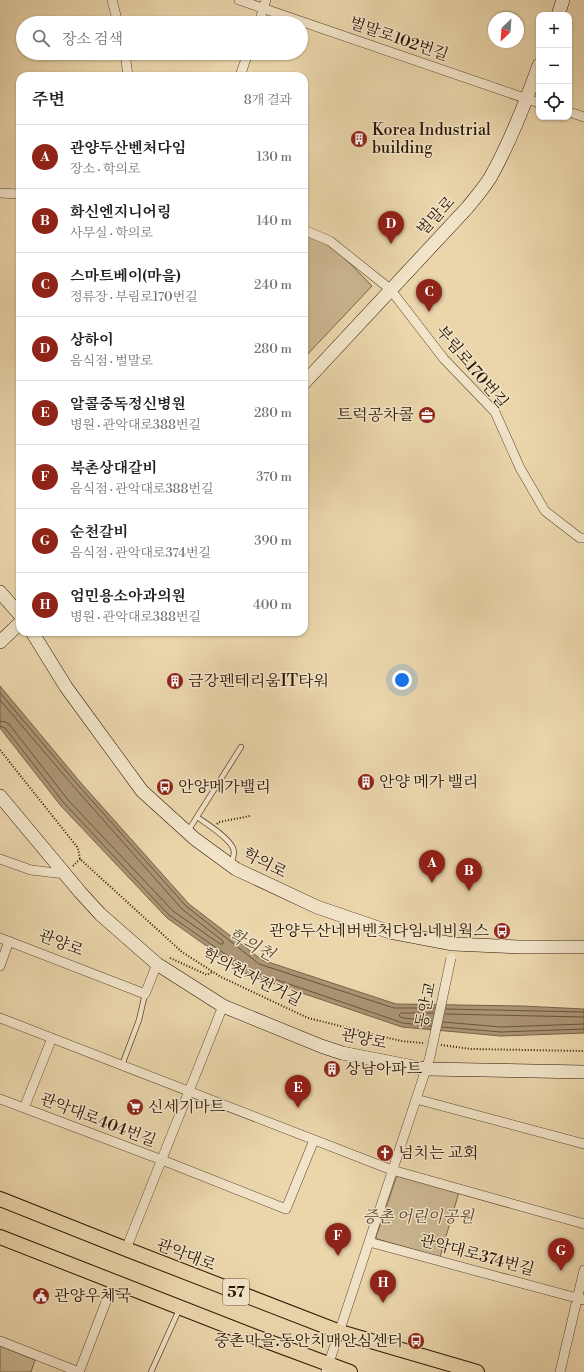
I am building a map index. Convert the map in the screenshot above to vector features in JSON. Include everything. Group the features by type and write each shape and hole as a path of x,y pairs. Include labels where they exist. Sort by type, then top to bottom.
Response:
{"main road":[{"name":"관악대로","path":"0,1199 126,1250 340,1332 477,1372"},
{"name":"57","path":"0,1237 180,1307 328,1368 350,1372"}],"street":[{"path":"112,0 116,16"},
{"name":"벌말로102번길","path":"239,0 265,4 298,16"},
{"path":"559,12 563,0"},
{"path":"261,16 265,4"},
{"name":"벌말로102번길","path":"308,19 536,102"},
{"path":"126,60 127,72"},
{"path":"241,72 246,60"},
{"name":"벌말로","path":"308,379 467,208 481,190 496,166 520,116 536,73"},
{"path":"572,113 584,117"},
{"path":"0,193 16,194"},
{"name":"부림로170번길","path":"308,232 330,241 390,289 444,359 495,412 520,468 545,511 580,538 584,538"},
{"path":"0,592 16,610"},
{"path":"2,639 16,627"},
{"name":"학의로","path":"34,636 66,687 142,791 187,832 236,870 317,907 390,932 453,944 519,947 584,947"},
{"name":"관양로","path":"0,796 100,914 157,964 223,1006 321,1046 342,1053 428,1063 584,1072"},
{"path":"0,859 31,870 65,874"},
{"name":"관양로","path":"0,938 145,994"},
{"path":"0,966 9,941"},
{"name":"동안교","path":"328,1368 428,1063 453,944"},
{"path":"145,994 157,964"},
{"name":"관악대로404번길","path":"126,1250 223,1006"},
{"path":"0,1018 392,1170 584,1224"},
{"name":"관악대로404번길","path":"24,1108 52,1038"},
{"path":"416,1099 584,1144"},
{"name":"관악대로404번길","path":"0,1100 162,1160 286,1209 314,1140"},
{"name":"관악대로374번길","path":"369,1242 580,1299"},
{"path":"560,1372 580,1299 584,1270"},
{"path":"0,1341 79,1372 114,1281"}],"lane":[{"path":"187,832 241,747"},
{"path":"197,817 227,841 234,849 234,858 230,865"},
{"path":"122,1065 139,1020 145,994"},
{"path":"151,1372 180,1307"}],"path":[{"name":"학의천자전거길","path":"0,750 78,848 80,859 182,952 221,978 308,1018 401,1041 428,1044"},
{"path":"214,830 219,822 250,816"},
{"path":"435,1045 471,1048 584,1051"}],"green space":[{"path":"308,234 315,237 341,255 372,286 308,354"},
{"name":"증촌 어린이공원","path":"398,1176 459,1192 440,1257 377,1239 376,1237 396,1178"},
{"path":"0,1346 35,1360 31,1372 0,1372"}],"water":[{"name":"학의천","path":"0,686 81,783 189,904 262,960 396,1004 522,1006 584,1009 584,1033 501,1036 402,1027 246,974 167,918 61,806 0,728"}],"place":[{"name":"Korea Industrial building","path":"359,139"},
{"name":"상하이","path":"391,244"},
{"name":"스마트베이(마을)","path":"429,312"},
{"name":"트럭공차콜","path":"427,415"},
{"name":"금강펜테리움IT타워","path":"175,681"},
{"name":"안양 메가 밸리","path":"366,782"},
{"name":"안양메가밸리","path":"165,787"},
{"name":"관양두산벤처다임","path":"432,883"},
{"name":"화신엔지니어링","path":"469,891"},
{"name":"관양두산네버벤처다임.네비웍스","path":"502,931"},
{"name":"상남아파트","path":"332,1069"},
{"name":"신세기마트","path":"135,1107"},
{"name":"알콜중독정신병원","path":"298,1108"},
{"name":"넘치는 교회","path":"385,1153"},
{"name":"북촌상대갈비","path":"338,1256"},
{"name":"순천갈비","path":"561,1271"},
{"name":"관양우체국","path":"41,1296"},
{"name":"엄민용소아과의원","path":"383,1303"},
{"name":"중촌마을.동안치매안심센터","path":"416,1341"}]}
